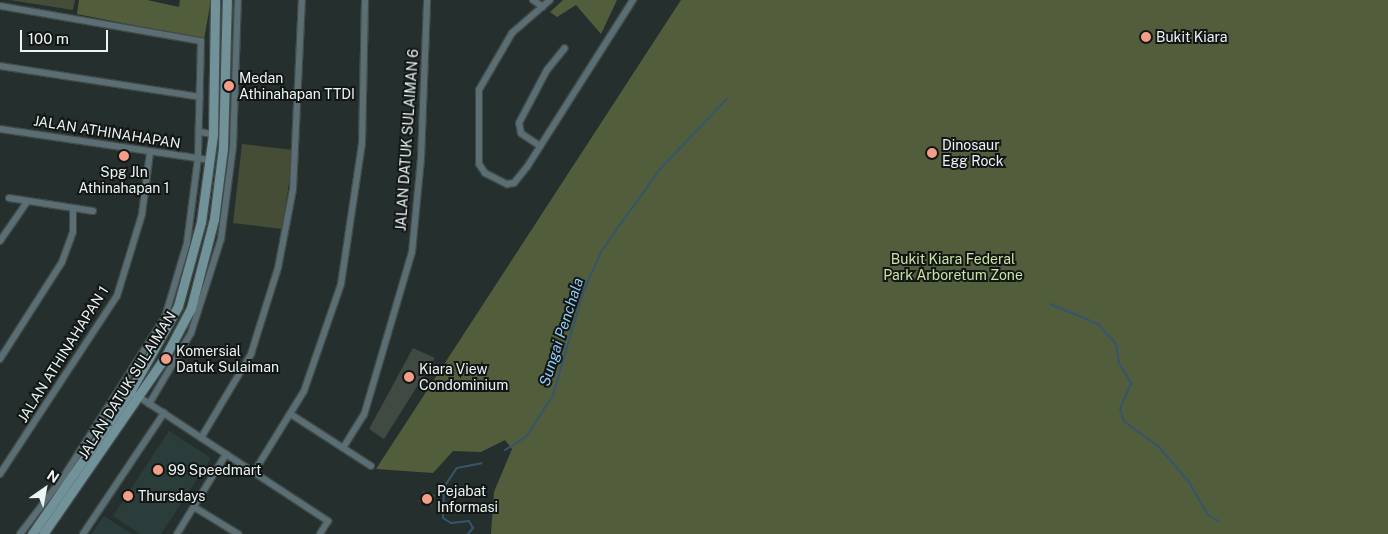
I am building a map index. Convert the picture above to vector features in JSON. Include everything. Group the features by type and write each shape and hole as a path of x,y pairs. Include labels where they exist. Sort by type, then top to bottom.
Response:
{"main road":[{"name":"JALAN DATUK SULAIMAN","path":"32,534 38,519 134,394 184,324 205,258 223,148 227,0"},
{"name":"JALAN DATUK SULAIMAN","path":"43,534 134,394 171,324 188,273 202,222 213,134 215,3"},
{"path":"188,273 195,280 205,258"}],"street":[{"name":"JALAN DATUK SULAIMAN","path":"149,404 191,333 221,239 234,147 238,0"},
{"path":"202,438 251,354 278,268 293,189 302,0"},
{"path":"254,472 292,415 330,318 351,240 362,144 365,0"},
{"name":"JALAN DATUK SULAIMAN 6","path":"343,448 364,415 412,252 422,159 427,0"},
{"path":"533,0 543,7"},
{"path":"550,0 512,34 491,66 479,90 476,120 479,164 501,183 514,183 540,146 633,0"},
{"name":"JALAN DATUK SULAIMAN","path":"0,6 201,41 198,158 187,242 165,317 38,519 20,534"},
{"path":"540,146 521,133 519,123 546,70 566,48"},
{"path":"0,66 200,97"},
{"name":"JALAN ATHINAHAPAN","path":"0,128 210,160"},
{"path":"199,132 213,134"},
{"name":"JALAN ATHINAHAPAN 1","path":"0,474 117,296 139,228 150,152"},
{"path":"9,198 93,211"},
{"path":"0,241 27,202"},
{"path":"0,359 66,255 73,209"},
{"path":"134,394 328,520 320,534"},
{"path":"83,534 164,413"},
{"path":"292,415 371,466"},
{"path":"177,534 226,454"},
{"path":"194,507 238,534"}],"shaded area":[{"path":"169,431 211,458 161,534 140,534 113,516"},
{"path":"104,516 132,534 91,534"}],"green space":[{"path":"10,0 75,0 73,10"},
{"path":"79,0 147,0 179,7 180,0 211,0 204,39 77,14"},
{"path":"563,0 617,0 601,34 576,5 557,17 550,12"},
{"name":"Bukit Kiara Federal Park Arboretum Zone","path":"681,0 1388,0 1388,534 491,534 494,492 512,449 505,440 481,452 453,451 433,473 376,469"},
{"path":"242,144 294,150 282,229 233,223"}],"building":[{"name":"Kiara View Condominium","path":"413,348 435,358 384,439 369,429"},
{"name":"Pejabat Informasi","path":"423,491 435,495 432,506 419,502"}],"waterway":[{"name":"Sungai Penchala","path":"505,450 526,437 553,395 584,290 602,250 660,169 727,99"},
{"path":"1050,304 1098,324 1116,344 1119,363 1131,383 1120,409 1124,421 1159,447 1189,482 1208,515 1219,521"},
{"name":"Sungai Penchala","path":"468,534 473,528 469,521 451,523 443,518 444,487 457,468 482,463"}],"place":[{"name":"Bukit Kiara","path":"1146,37"},
{"name":"Medan Athinahapan TTDI","path":"229,86"},
{"name":"Dinosaur Egg Rock","path":"932,153"},
{"name":"Spg Jln Athinahapan 1","path":"124,156"},
{"name":"Komersial Datuk Sulaiman","path":"166,359"},
{"name":"Kiara View Condominium","path":"409,377"},
{"name":"99 Speedmart","path":"158,470"},
{"name":"Thursdays","path":"128,496"},
{"name":"Pejabat Informasi","path":"427,499"}]}
